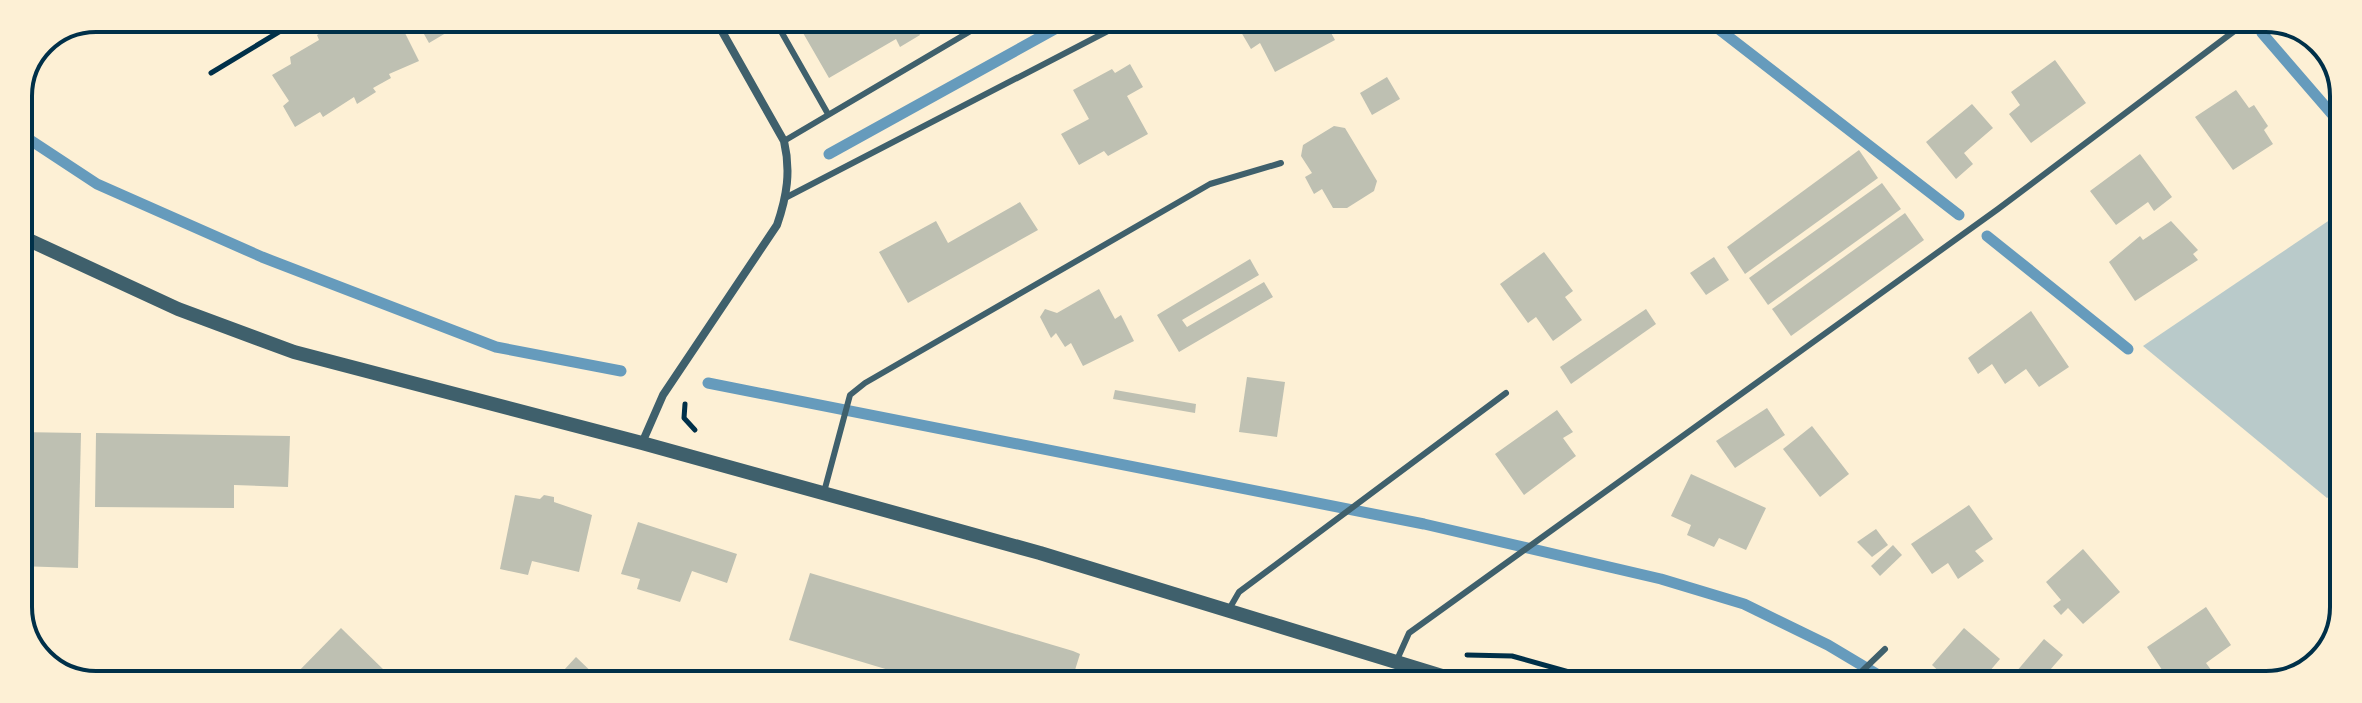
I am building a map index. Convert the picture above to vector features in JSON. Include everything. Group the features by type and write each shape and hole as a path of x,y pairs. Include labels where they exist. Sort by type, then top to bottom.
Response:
{"street":[{"path":"642,443 663,395 777,225 787,197 789,163 784,141 722,32"},
{"path":"32,241 246,336 361,371 642,443 1040,553 1425,671"}],"lane":[{"path":"781,32 828,114"},
{"path":"784,141 969,32"},
{"path":"787,197 1106,32"},
{"path":"1396,662 1409,633 1998,209 2233,32"},
{"path":"824,492 850,395 865,383 1210,184 1281,163"},
{"path":"1228,611 1239,592 1506,393"},
{"path":"1862,671 1885,649"}],"path":[{"path":"211,73 279,32"}],"shaded area":[{"path":"2330,220 2330,496 2327,498 2143,346"}],"building":[{"path":"322,32 404,32 419,61 389,74 391,78 373,88 376,92 357,104 354,97 323,117 320,112 295,127 283,106 289,101 272,75 291,64 290,57 319,40 317,35"},
{"path":"423,32 448,32 429,43"},
{"path":"802,32 919,32 920,35 900,47 896,39 829,78"},
{"path":"1241,32 1331,32 1335,40 1275,72 1260,43 1251,49"},
{"path":"2055,60 2086,103 2031,143 2009,114 2020,105 2011,92"},
{"path":"1130,64 1143,87 1127,96 1148,134 1108,156 1104,151 1079,165 1061,134 1089,119 1073,90 1112,69 1115,73"},
{"path":"1387,77 1400,99 1372,115 1360,93"},
{"path":"2236,90 2249,108 2254,105 2268,126 2264,130 2273,144 2233,170 2195,117"},
{"path":"1972,104 1993,128 1964,153 1973,164 1956,179 1926,142"},
{"path":"1334,126 1345,128 1377,181 1374,191 1347,208 1333,208 1322,189 1314,194 1305,177 1312,173 1301,156 1303,145"},
{"path":"1859,150 1878,178 1745,274 1727,247"},
{"path":"2140,154 2172,197 2154,211 2148,202 2116,225 2090,191"},
{"path":"1882,183 1901,209 1768,305 1749,278"},
{"path":"1020,202 1038,230 908,303 879,252 936,221 948,243"},
{"path":"1905,213 1924,240 1791,336 1772,309"},
{"path":"2171,221 2198,250 2193,254 2198,260 2135,301 2109,262 2140,236 2143,240"},
{"path":"1544,252 1573,291 1565,297 1582,320 1553,341 1536,317 1528,323 1500,284"},
{"path":"1714,257 1729,280 1706,295 1690,273"},
{"path":"1250,259 1259,275 1182,320 1187,327 1264,282 1273,297 1179,352 1157,315"},
{"path":"1099,289 1115,319 1121,315 1134,341 1083,366 1071,343 1065,347 1056,333 1051,338 1040,317 1045,309 1057,313"},
{"path":"1646,309 1656,324 1571,384 1560,367"},
{"path":"2031,311 2069,367 2039,387 2026,369 2005,384 1992,364 1978,374 1968,358"},
{"path":"1247,377 1285,382 1277,437 1239,432"},
{"path":"1115,390 1196,404 1195,413 1113,399"},
{"path":"1767,408 1785,435 1735,468 1716,441"},
{"path":"1557,410 1573,432 1563,438 1576,456 1524,495 1495,454"},
{"path":"1812,426 1849,474 1820,497 1783,449"},
{"path":"32,432 81,433 78,568 32,566"},
{"path":"96,433 290,436 288,487 234,485 234,508 95,507"},
{"path":"1691,474 1766,508 1746,550 1719,538 1714,547 1687,535 1691,525 1671,516"},
{"path":"515,495 540,499 544,495 554,497 554,502 592,515 579,572 532,561 528,575 500,569"},
{"path":"1969,505 1993,539 1975,551 1984,561 1958,579 1948,563 1932,574 1911,544"},
{"path":"638,522 737,554 727,583 692,571 680,602 637,589 640,579 621,574"},
{"path":"1876,529 1888,545 1872,557 1857,542"},
{"path":"1893,545 1902,555 1880,576 1871,566"},
{"path":"2083,549 2120,592 2083,624 2068,608 2061,615 2053,606 2061,600 2046,582"},
{"path":"810,573 1080,654 1075,671 892,671 789,640"},
{"path":"2206,607 2231,645 2206,663 2212,671 2163,671 2147,647"},
{"path":"341,628 385,671 299,671"},
{"path":"1964,628 2000,659 1990,671 1939,671 1932,665"},
{"path":"2044,639 2063,655 2049,671 2017,671"},
{"path":"576,657 591,671 563,671"}],"waterway":[{"path":"829,154 1050,32"},
{"path":"1723,32 1959,215"},
{"path":"2262,33 2330,112"},
{"path":"32,141 97,184 262,257 496,347 621,371"},
{"path":"1987,236 2128,349"},
{"path":"708,383 1424,524 1661,579 1744,604 1828,645 1872,671"}]}
